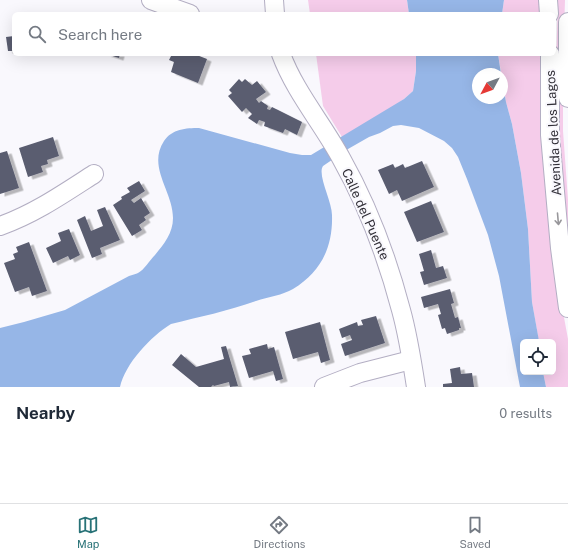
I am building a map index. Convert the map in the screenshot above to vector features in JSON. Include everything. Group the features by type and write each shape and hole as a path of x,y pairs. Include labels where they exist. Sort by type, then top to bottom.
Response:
{"street":[{"path":"151,0 184,12"},
{"path":"274,0 275,12"},
{"path":"548,0 549,12"},
{"name":"Avenida de los Lagos","path":"568,22 568,98"},
{"name":"Calle del Puente","path":"281,56 287,72 341,158 373,224 387,260 401,311 416,387"},
{"name":"Avenida de los Lagos","path":"550,56 550,135 560,248 568,308"},
{"path":"0,226 43,207 94,174"},
{"path":"324,387 360,373 411,360"}],"shaded area":[{"path":"308,0 407,0 409,12 310,12"},
{"path":"504,0 544,0 544,12 502,12"},
{"path":"558,0 565,0 563,131 568,200 568,253 561,194 556,67"},
{"path":"316,56 416,56 416,71 413,91 391,108 342,137 323,106"},
{"path":"498,56 544,56 560,296 568,339 568,387 546,387 544,375 556,375 556,339 538,339 532,302 528,229 521,173 512,124 507,104 508,104 508,68 500,68"}],"water":[{"path":"407,0 504,0 502,12 409,12"},
{"path":"416,56 498,56 500,68 472,68 472,104 507,104 512,124 521,173 528,229 532,302 539,339 520,339 520,375 544,375 546,387 520,387 499,276 488,235 458,157 452,148 444,141 419,128 401,125 393,126 369,137 323,166 323,182 330,203 332,215 330,238 318,267 311,275 293,289 235,308 171,324 163,329 140,351 127,369 120,387 0,387 0,328 65,310 129,276 140,272 165,242 170,233 173,218 172,208 159,170 158,160 164,141 171,134 184,129 199,128 290,153 311,155 404,99 413,91 416,71"}],"building":[{"path":"12,36 12,51 8,51 6,37"},
{"path":"171,56 199,56 207,59 198,83 171,72 174,62 169,60"},
{"path":"239,79 242,82 245,79 252,85 257,81 266,92 256,99 259,103 261,101 268,106 267,109 270,110 272,107 302,122 297,135 285,129 283,133 264,126 265,122 259,120 257,124 248,118 252,114 246,108 242,112 228,96 232,93 229,90"},
{"path":"53,137 59,156 47,160 48,164 41,166 43,172 28,177 19,148"},
{"path":"7,151 19,188 0,194 0,153"},
{"path":"422,161 434,187 402,201 397,190 389,194 378,170 393,164 395,168 403,164 405,168"},
{"path":"139,181 145,191 131,200 134,203 141,198 150,213 144,217 146,220 139,225 142,230 132,236 113,205 122,199 121,197 130,192 127,188"},
{"path":"431,201 444,232 417,242 404,212"},
{"path":"105,207 120,240 100,248 102,254 92,258 77,220 85,216 91,231 103,226 97,210"},
{"path":"69,229 80,255 70,260 68,256 53,263 46,248 61,241 58,233"},
{"path":"29,242 47,291 32,296 29,287 15,292 4,263 15,259 13,254 18,252 16,247"},
{"path":"431,250 436,268 443,266 447,278 424,285 420,272 424,271 419,254"},
{"path":"450,289 454,303 451,304 455,318 458,317 461,328 447,334 445,328 442,329 438,315 441,314 438,304 424,308 421,297"},
{"path":"376,316 385,343 345,356 341,344 352,340 350,335 342,338 339,329 357,322 358,326 363,325 361,320"},
{"path":"320,322 330,360 321,363 318,352 293,359 285,332"},
{"path":"267,344 268,349 274,347 283,379 276,381 273,371 249,378 242,356 251,354 249,349"},
{"path":"226,346 238,386 230,387 229,382 213,385 211,387 199,387 172,365 181,354 196,367 224,359 221,347"},
{"path":"460,367 461,374 472,373 474,387 443,387 443,384 452,383 450,369"}]}
